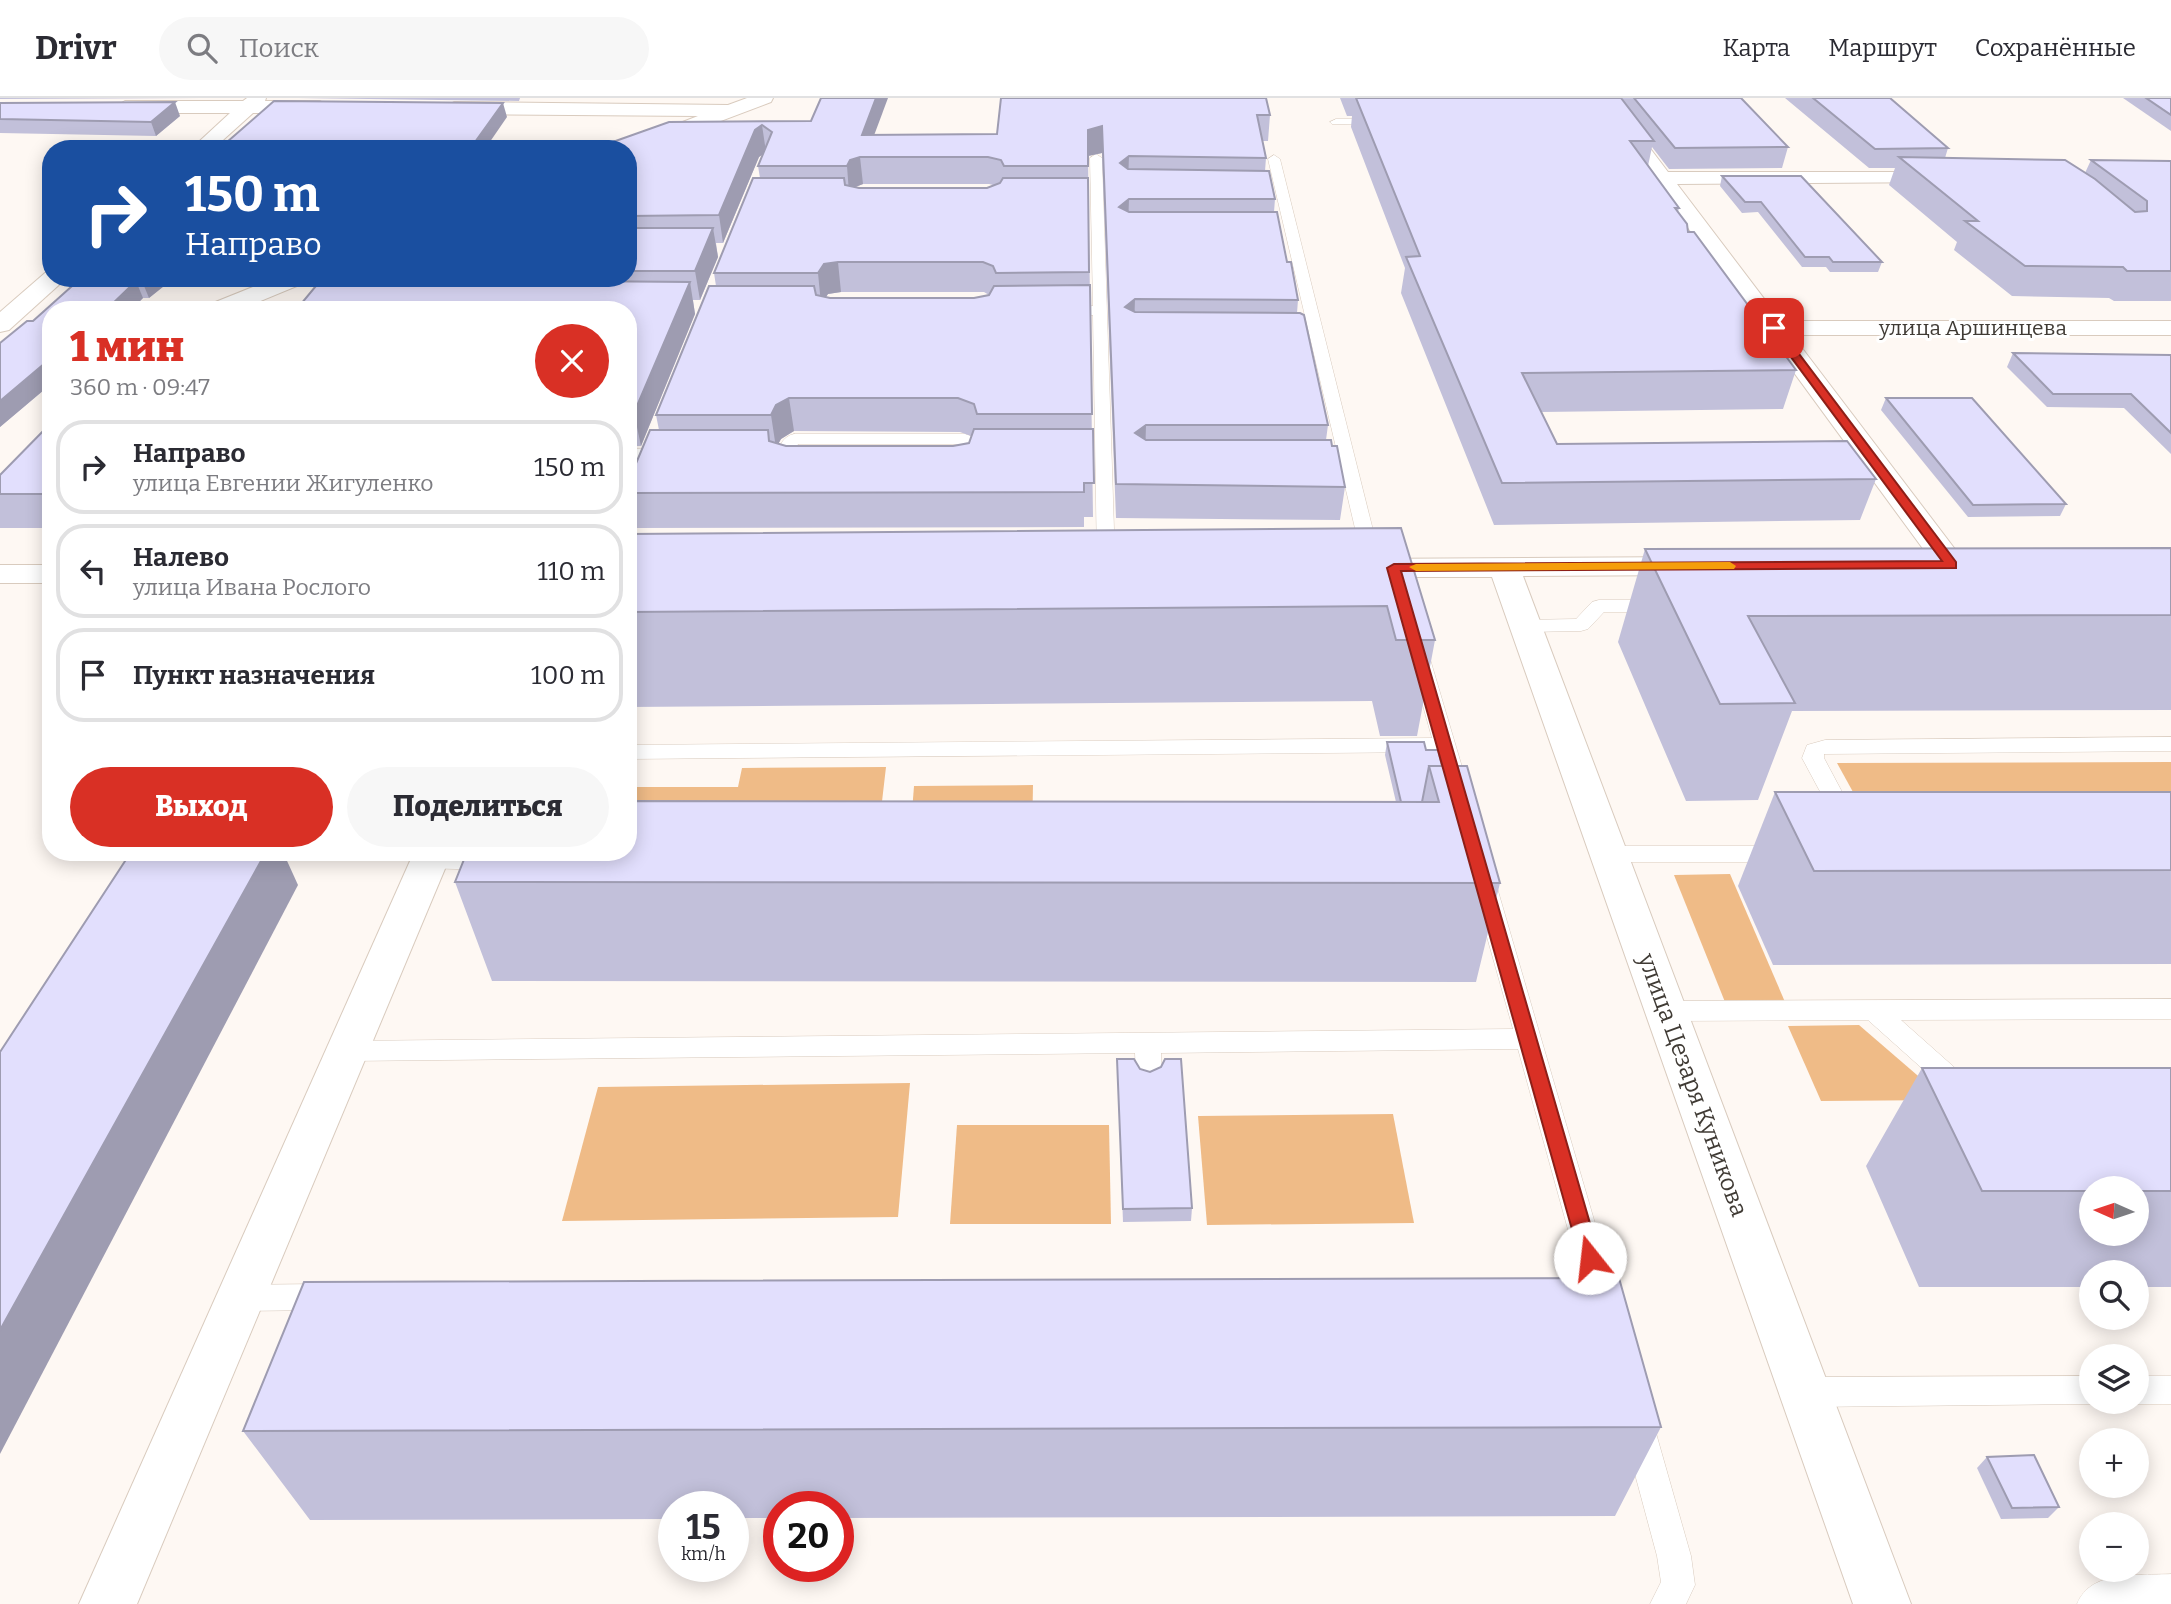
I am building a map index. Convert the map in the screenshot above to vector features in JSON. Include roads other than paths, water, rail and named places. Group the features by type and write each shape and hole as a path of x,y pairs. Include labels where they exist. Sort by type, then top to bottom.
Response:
{"street":[{"path":"637,147 764,98"},
{"path":"211,140 254,102"},
{"path":"111,107 254,102 345,107"},
{"path":"441,108 568,103 731,111"},
{"path":"1609,113 1662,178 1718,263 1774,328 1965,565 1910,565"},
{"path":"1662,178 1965,176"},
{"path":"0,325 43,287"},
{"path":"239,301 274,287"},
{"name":"улица Аршинцева","path":"1774,328 2171,328"},
{"path":"1334,568 1389,575 1504,567 1720,566"},
{"name":"улица Цезаря Куникова","path":"1504,567 1882,1604"},
{"path":"0,574 42,574"},
{"path":"108,1604 429,861"}],"lane":[{"path":"1336,122 1388,122"},
{"path":"1096,159 1091,200 1100,310 1096,455 1106,569"},
{"path":"1273,159 1275,192 1342,465 1389,575"},
{"path":"1050,310 1100,310"},
{"path":"791,472 782,470 778,456 789,441 965,439 975,455 964,470 941,472"},
{"path":"637,454 652,455"},
{"path":"1525,626 1581,625 1599,606 1683,606"},
{"path":"1413,634 1465,817"},
{"path":"1857,841 1813,758 1814,750 1825,747 2171,744"},
{"path":"637,752 1409,754 1445,745"},
{"path":"1475,853 1528,1040 1583,1282 1612,1334"},
{"path":"1609,854 1801,854"},
{"path":"497,861 513,862"},
{"path":"1666,1011 2171,1009"},
{"path":"1874,1010 1965,1091 1984,1103"},
{"path":"347,1051 1528,1040"},
{"path":"1147,1043 1149,1072"},
{"path":"241,1298 361,1297"},
{"path":"1805,1392 2079,1390"},
{"path":"2149,1390 2171,1390"},
{"path":"1630,1399 1674,1556 1678,1584 1667,1604"},
{"path":"2094,1604 2106,1595 2171,1591"}]}
